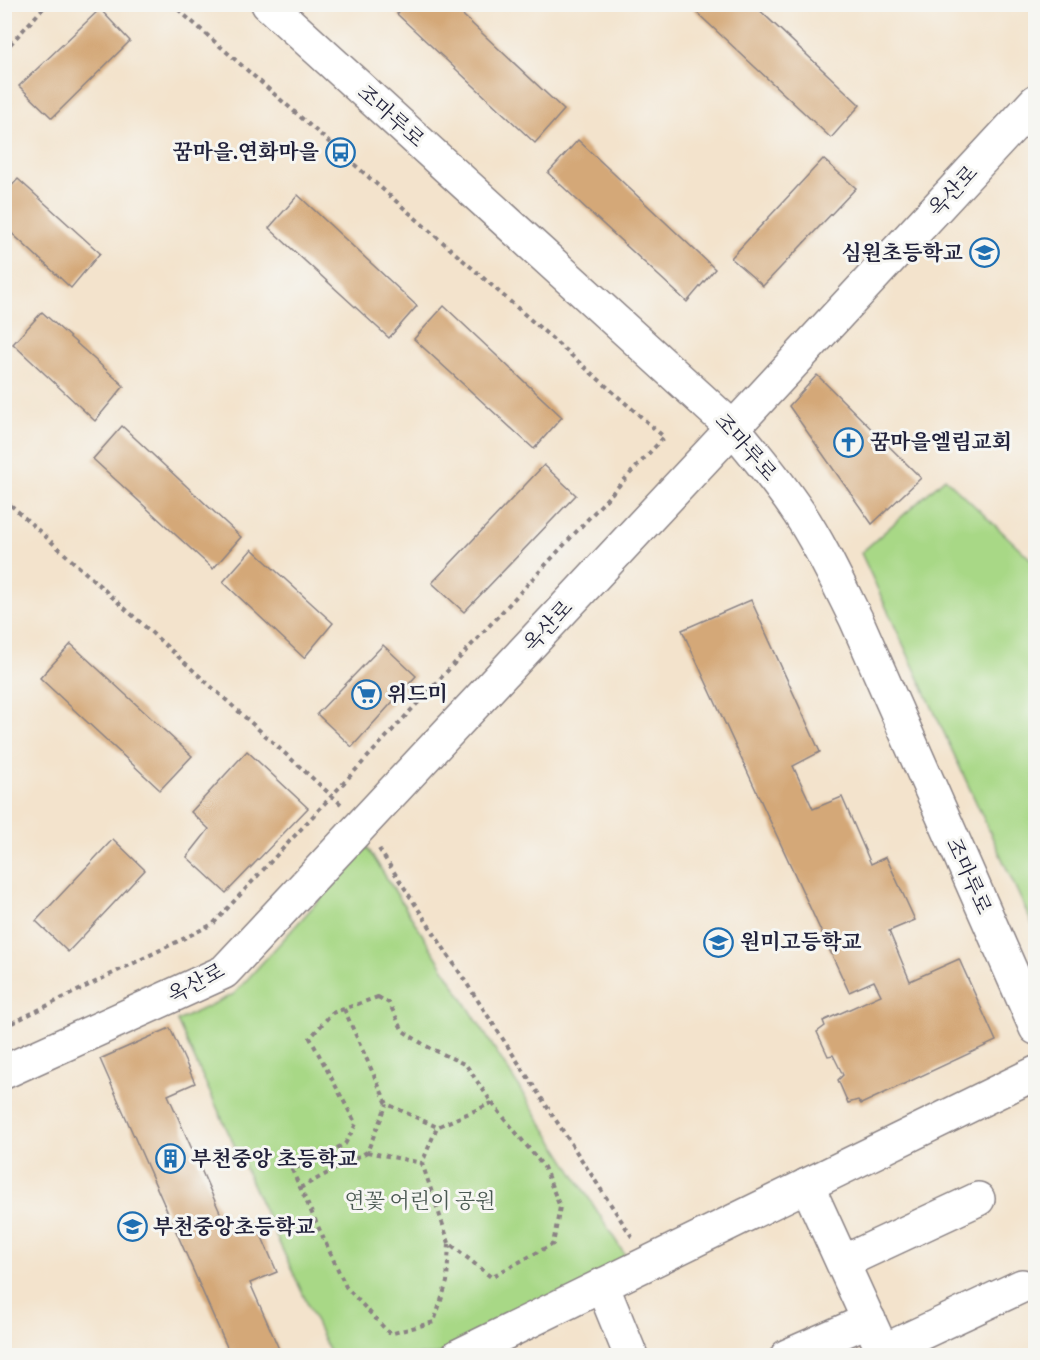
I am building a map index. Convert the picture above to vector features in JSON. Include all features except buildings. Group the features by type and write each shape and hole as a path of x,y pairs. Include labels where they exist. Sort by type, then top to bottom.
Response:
{"street":[{"name":"조마루로","path":"268,4 733,428 767,468 799,513 827,561 856,619 1035,1028"},
{"name":"옥산로","path":"4,1072 224,972 733,428 1035,101"},
{"path":"458,1356 1035,1073"},
{"path":"807,1185 884,1353 1022,1286"},
{"path":"843,1262 978,1199"},
{"path":"602,1285 631,1356"},
{"path":"787,1356 869,1320"}],"path":[{"path":"4,51 47,4"},
{"path":"4,1027 213,924 664,437 172,4"},
{"path":"449,1243 491,1277 553,1244 561,1207 544,1167 492,1103 466,1065 426,1046 403,1030 389,1003 378,997 332,1013 310,1038 356,1124 345,1144 292,1170 346,1287 390,1334 434,1322 447,1281 449,1243 422,1163 437,1127 492,1103"},
{"path":"344,1009 387,1104 437,1127"},
{"path":"300,1188 367,1152 387,1104"},
{"path":"367,1152 422,1163"}],"green space":[{"path":"945,478 1035,563 1035,930 861,553"},
{"name":"연꽃 어린이 공원","path":"367,847 630,1263 437,1355 331,1355 177,1021 234,994"}],"place":[{"name":"꿈마을.연화마을","path":"340,152"},
{"name":"심원초등학교","path":"984,253"},
{"name":"꿈마을엘림교회","path":"849,442"},
{"name":"위드미","path":"366,694"},
{"name":"원미고등학교","path":"719,942"},
{"name":"부천중앙 초등학교","path":"170,1159"},
{"name":"부천중앙초등학교","path":"132,1227"}]}
